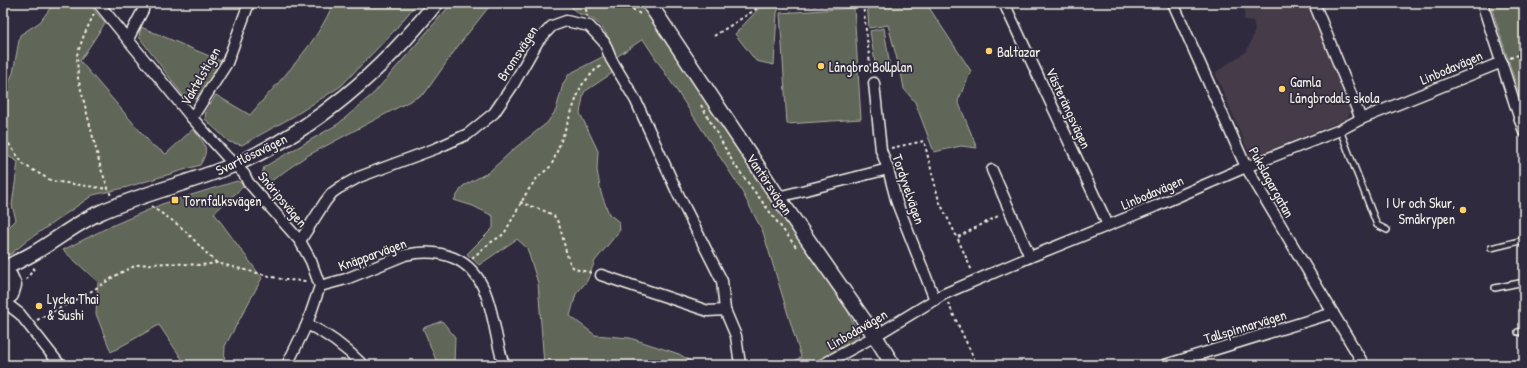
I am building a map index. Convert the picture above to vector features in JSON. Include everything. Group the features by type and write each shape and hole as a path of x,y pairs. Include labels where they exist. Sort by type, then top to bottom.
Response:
{"street":[{"path":"128,39 144,10 144,3"},
{"name":"Vaktelstigen","path":"192,118 227,63 249,3"},
{"name":"Svartlösavägen","path":"6,274 65,232 98,214 115,206 235,164 277,143 326,112 359,84 397,48 436,3"},
{"name":"Vantörsvägen","path":"649,3 778,197 875,336 892,365"},
{"name":"Västerängsvägen","path":"1004,3 1108,225"},
{"name":"Pukslagargatan","path":"1173,3 1246,167 1364,365"},
{"path":"1314,3 1362,119"},
{"path":"1482,3 1524,132"},
{"path":"99,4 192,118 235,164"},
{"name":"Bromsvägen","path":"300,241 325,202 332,193 339,188 359,177 437,148 468,134 494,113 514,85 538,41 552,26 566,21 589,26 604,42 611,59 636,101 678,194 722,281 725,310 736,336 740,365"},
{"name":"Linbodavägen","path":"822,365 875,336 944,294 1246,167 1340,130 1362,119 1502,62"},
{"name":"Tordyvelvägen","path":"874,83 881,150 888,169 897,203 935,300"},
{"name":"Snöripsvägen","path":"235,164 244,174 248,182 300,241 311,261 320,286"},
{"path":"778,197 888,169"},
{"path":"992,170 1030,257"},
{"name":"Knäpparvägen","path":"320,286 346,279 405,254 432,252 448,255 465,264 475,274 484,288 504,365"},
{"path":"6,274 13,290 6,299 20,314 60,365"},
{"path":"601,275 708,311 725,310"},
{"path":"287,365 307,324 320,286"},
{"name":"Tallspinnarvägen","path":"1165,365 1333,313"},
{"path":"307,324 326,334 363,365"}],"lane":[{"path":"1340,130 1377,224 1387,230"},
{"path":"1491,248 1524,240"},
{"path":"1496,288 1524,282"},
{"path":"1518,332 1524,331"}],"path":[{"path":"714,36 761,6 863,3 871,74 874,83"},
{"path":"99,4 84,35 77,56 78,78 101,169 115,206"},
{"path":"1502,62 1524,53"},
{"path":"465,264 490,243 504,234 520,202 537,178 551,166 556,157 581,86 595,70 611,59"},
{"path":"881,150 924,141 939,201 976,280"},
{"path":"3,142 9,144 24,165 52,181 108,189"},
{"path":"139,198 171,219 186,231 217,263"},
{"path":"520,202 536,209 547,211 554,216 564,242 568,259 574,268 601,275"},
{"path":"957,237 1010,210"},
{"path":"28,325 137,265 167,263 201,265 217,263 285,280 311,281 320,286"},
{"path":"944,294 977,365"}],"shaded area":[{"name":"Gamla Långbrodals skola","path":"1245,3 1307,3 1349,106 1350,113 1347,118 1337,123 1251,158 1215,73 1246,52 1252,39 1255,29 1253,21 1244,20"}],"green space":[{"path":"54,3 88,3 105,23 80,61 152,145 166,154 193,129 203,142 206,150 200,165 124,188 93,195 28,240 11,254 3,256 3,233 16,220 12,205 18,162 3,153 3,95 13,73 20,35 40,22"},
{"path":"333,3 417,3 394,31 341,86 294,116 242,145 229,142 205,119 206,111 216,95 250,115 308,47 327,18"},
{"path":"452,3 492,3 458,46 425,93 305,157 267,184 262,174 264,167 338,124 374,93"},
{"path":"569,3 643,3 733,142 848,311 859,337 813,365 788,365 801,357 763,232 739,186 643,39 615,58 611,42 602,28 594,20 577,13"},
{"path":"764,3 781,3 777,13 774,65 756,61 735,34"},
{"path":"867,3 926,3 971,71 958,101 977,148 961,146 934,152 915,102 904,89 888,25 869,28"},
{"path":"1490,3 1524,3 1524,109"},
{"name":"Långbro Bollplan","path":"854,8 861,119 787,124 780,13"},
{"path":"141,27 221,61 198,99 185,98 139,37"},
{"path":"884,28 890,67 876,69 870,31"},
{"path":"604,56 614,72 584,92 580,113 598,151 597,170 601,193 609,214 619,222 620,230 595,261 587,281 576,294 570,316 595,335 630,338 679,354 692,362 691,365 544,365 538,283 527,248 517,239 479,265 467,254 493,228 493,216 473,206 454,200 463,186 489,172 515,148 547,123 556,110 563,84 569,74"},
{"path":"237,181 245,185 214,213 262,278 225,346 224,365 186,365 159,325 111,352 96,314 98,282 63,250 109,227 162,204"},
{"path":"442,321 455,337 454,365 438,365 423,328"}],"place":[{"name":"Baltazar","path":"989,51"},
{"name":"Långbro Bollplan","path":"821,66"},
{"name":"Gamla Långbrodals skola","path":"1282,89"},
{"name":"Tornfalksvägen","path":"175,200"},
{"name":"I Ur och Skur, Småkrypen","path":"1463,210"},
{"name":"Lycka Thai & Sushi","path":"39,306"}]}
